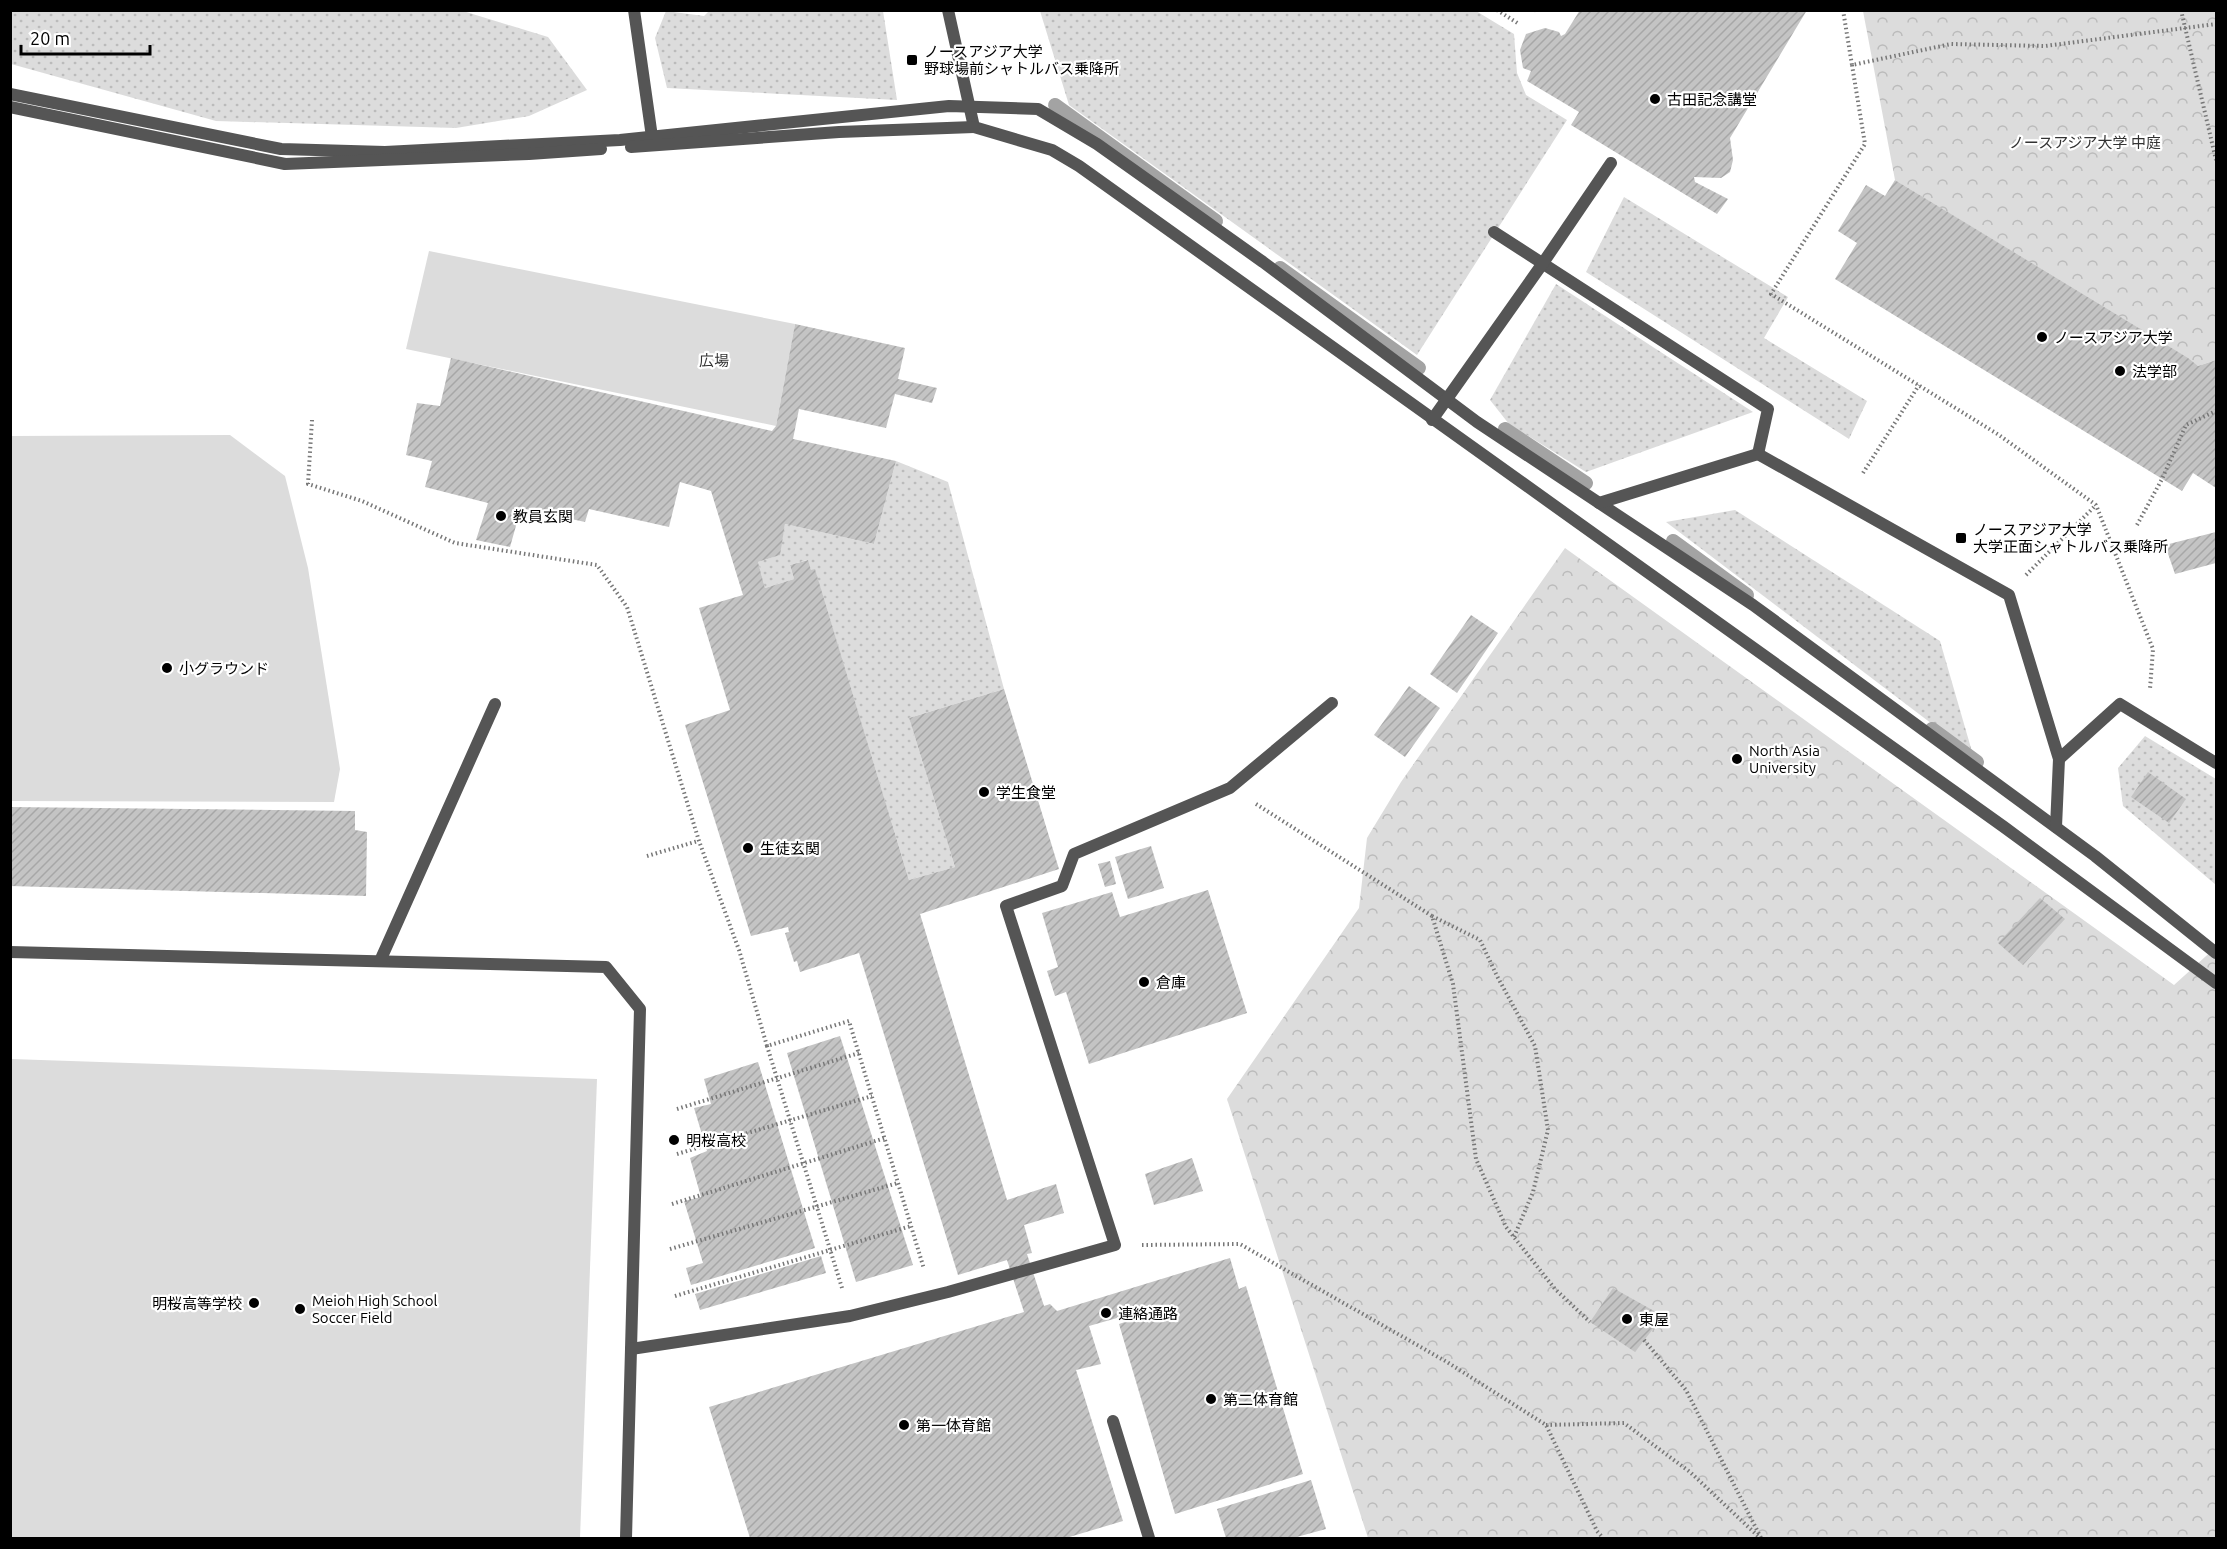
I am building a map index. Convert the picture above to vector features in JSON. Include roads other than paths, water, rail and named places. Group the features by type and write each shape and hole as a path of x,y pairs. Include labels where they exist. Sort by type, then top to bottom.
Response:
{"lane":[{"path":"634,10 652,137"},
{"path":"948,10 974,127"},
{"path":"10,94 281,149 385,152 652,137 969,105 1038,109 1097,144 1263,262 1477,422 1753,605 2056,827 2217,953"},
{"path":"10,107 285,164 530,154 839,132 974,127 1052,150 1079,166 1994,820 2217,983"},
{"path":"1432,420 1611,163"},
{"path":"1494,232 1768,409 1758,454"},
{"path":"1599,503 1758,454 2009,595 2059,759 2056,827"},
{"path":"632,1349 850,1316 932,1296 1115,1245 1006,906 1062,886 1074,854 1230,788 1332,703"},
{"path":"380,961 495,704"},
{"path":"2059,759 2120,704 2217,763"},
{"path":"10,952 606,967 640,1010 626,1539"},
{"path":"1113,1420 1149,1539"}],"waterway":[{"path":"1055,105 1216,221"},
{"path":"1280,268 1419,368"},
{"path":"1505,429 1586,483"},
{"path":"1673,541 1747,595"},
{"path":"1932,729 1977,762"}],"place":[{"name":"ノースアジア大学 野球場前シャトルバス乗降所","path":"912,60"},
{"name":"古田記念講堂","path":"1655,99"},
{"name":"ノースアジア大学","path":"2042,337"},
{"name":"法学部","path":"2120,371"},
{"name":"教員玄関","path":"501,516"},
{"name":"ノースアジア大学 大学正面シャトルバス乗降所","path":"1961,538"},
{"name":"小グラウンド","path":"167,668"},
{"name":"North Asia University","path":"1737,759"},
{"name":"学生食堂","path":"984,792"},
{"name":"生徒玄関","path":"748,848"},
{"name":"倉庫","path":"1144,982"},
{"name":"明桜高校","path":"674,1140"},
{"name":"明桜高等学校","path":"254,1303"},
{"name":"Meioh High School Soccer Field","path":"300,1309"},
{"name":"連絡通路","path":"1106,1313"},
{"name":"東屋","path":"1627,1319"},
{"name":"第二体育館","path":"1211,1399"},
{"name":"第一体育館","path":"904,1425"}],"park label":[{"name":"ノースアジア大学 中庭","path":"2085,142"},
{"name":"広場","path":"714,360"}]}
